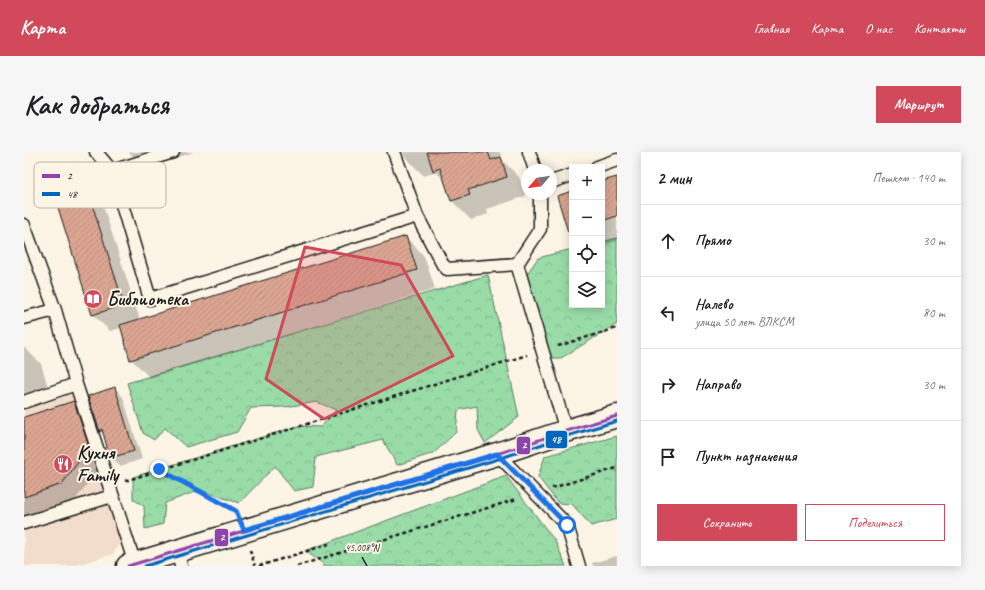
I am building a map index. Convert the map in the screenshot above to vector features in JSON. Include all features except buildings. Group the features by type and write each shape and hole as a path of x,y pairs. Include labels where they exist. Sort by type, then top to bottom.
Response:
{"street":[{"path":"131,565 179,558 244,530 497,454 617,416"}],"lane":[{"path":"96,152 104,162"},
{"path":"141,162 173,152"},
{"path":"394,152 417,216 443,265 447,269 517,264"},
{"path":"530,152 534,164"},
{"path":"605,164 617,160"},
{"path":"557,180 569,176"},
{"path":"517,264 540,229 540,200"},
{"path":"123,208 150,299 417,216"},
{"path":"24,225 55,310 76,384 111,491 131,565"},
{"path":"517,264 566,431"},
{"path":"24,318 55,310"},
{"path":"24,402 76,384"},
{"path":"497,454 567,525 579,566"},
{"path":"24,523 111,491"}],"path":[{"path":"111,491 159,469 617,328"},
{"path":"297,566 617,468"},
{"path":"159,469 236,511 244,530 255,566"},
{"path":"259,566 328,544"}],"highlighted area":[{"path":"305,247 401,265 453,356 324,419 266,379"}],"shaded area":[{"path":"72,394 121,541 113,554 74,566 24,566 24,410"}],"green space":[{"path":"617,238 617,324 561,358 539,358 533,345 524,278 538,258 569,250 569,308 605,308 605,241"},
{"path":"488,275 519,417 485,443 478,430 477,406 458,410 456,432 434,453 397,465 383,440 316,457 313,487 294,491 275,466 239,503 200,490 165,503 163,524 145,529 144,506 133,499 133,477 298,426 321,427 336,410 317,402 285,407 251,408 237,432 186,447 165,428 154,440 143,433 127,383"},
{"path":"617,436 617,519 591,526 572,504 558,503 538,477 545,456"},
{"path":"506,476 555,541 566,566 323,566 325,565 305,551"}],"transit line":[{"name":"2","path":"128,566 617,416"},
{"name":"48","path":"145,566 498,459 617,421"}],"place":[{"name":"Библиотека","path":"93,299"},
{"name":"Кухня Family","path":"63,464"}],"route":[{"path":"159,469 236,511 244,530 497,454 567,525"}]}
